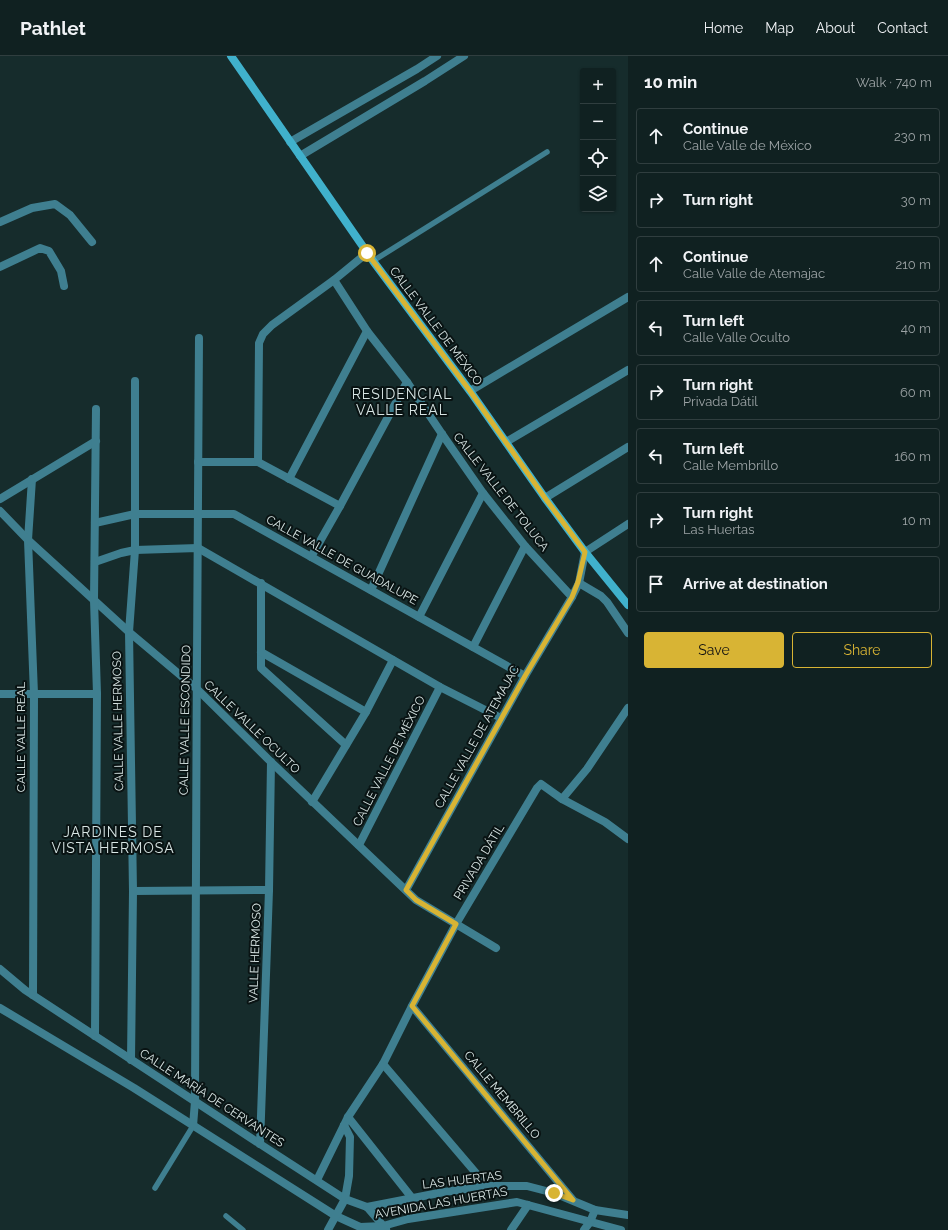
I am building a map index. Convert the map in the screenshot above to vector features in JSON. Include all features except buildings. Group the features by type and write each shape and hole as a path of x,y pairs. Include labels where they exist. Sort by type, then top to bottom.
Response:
{"street":[{"name":"CALLE VALLE DE MÉXICO","path":"231,56 367,253 470,391 585,552 628,605"},
{"path":"290,142 438,56"},
{"path":"300,156 464,56"},
{"path":"0,222 32,208 55,204 70,215 92,242"},
{"path":"0,267 40,248 49,251 61,271 64,286"},
{"path":"258,462 259,343 263,334 272,325 334,280 367,253"},
{"name":"CALLE VALLE DE TOLUCA","path":"334,280 367,331 407,382 483,493 525,546 572,597"},
{"path":"470,391 628,297"},
{"path":"289,479 367,331"},
{"name":"CALLE VALLE ESCONDIDO","path":"193,1126 196,1101 195,891 198,690 199,338"},
{"path":"506,442 628,370"},
{"name":"CALLE VALLE HERMOSO","path":"131,1060 133,891 129,632 135,550 135,381"},
{"path":"311,557 407,382"},
{"name":"CALLE VALLE HERMOSO","path":"95,1036 97,694 94,600 96,409"},
{"path":"371,590 442,434"},
{"path":"0,499 96,441"},
{"path":"545,498 628,447"},
{"path":"198,462 258,462 340,506"},
{"name":"CALLE VALLE REAL","path":"32,479 28,540 34,694 33,995"},
{"path":"419,617 483,493"},
{"name":"CALLE VALLE OCULTO","path":"0,511 28,540 129,632 198,690 312,802 416,900 496,948"},
{"name":"CALLE VALLE DE GUADALUPE","path":"95,523 135,514 234,514 525,676"},
{"path":"585,552 628,524"},
{"path":"473,647 525,546"},
{"path":"95,562 135,550 198,548 440,687 502,718"},
{"name":"CALLE VALLE DE ATEMAJAC","path":"406,890 525,676 572,597 578,582 585,552"},
{"path":"578,582 601,596 607,602 628,633"},
{"path":"261,583 261,668 346,745"},
{"path":"261,652 366,712"},
{"path":"312,802 366,712 393,660"},
{"name":"CALLE VALLE DE MÉXICO","path":"358,845 440,687"},
{"path":"0,694 97,694"},
{"path":"628,708 586,769 562,799 605,822 628,839"},
{"name":"VALLE HERMOSO","path":"260,1144 269,890 271,762"},
{"name":"PRIVADA DÁTIL","path":"317,1180 348,1117 383,1064 456,924 537,788 541,784 562,799"},
{"path":"133,891 269,890"},
{"name":"CALLE MARÍA DE CERVANTES","path":"0,969 25,990 260,1144 346,1198 367,1207 384,1228"},
{"name":"CALLE MEMBRILLO","path":"412,1006 573,1200"},
{"name":"AVENIDA LAS HUERTAS","path":"0,1008 134,1088 336,1216 360,1227 384,1228 408,1219 517,1202 621,1230"},
{"path":"383,1064 487,1186"},
{"path":"348,1117 412,1198"},
{"path":"328,1230 346,1198 349,1176 350,1137 344,1125"},
{"name":"LAS HUERTAS","path":"367,1207 487,1186 527,1186 554,1193 595,1210 628,1215"},
{"path":"511,1230 528,1205"},
{"path":"584,1230 590,1222 595,1210"}],"lane":[{"path":"373,261 547,152"},
{"path":"155,1188 193,1126"},
{"path":"226,1216 242,1230"}],"district":[{"name":"RESIDENCIAL VALLE REAL","path":"402,402"},
{"name":"JARDINES DE VISTA HERMOSA","path":"113,840"}],"route":[{"path":"367,253 470,391 585,552 578,582 572,597 525,676 406,890 416,900 456,924 412,1006 573,1200 554,1193"}]}
